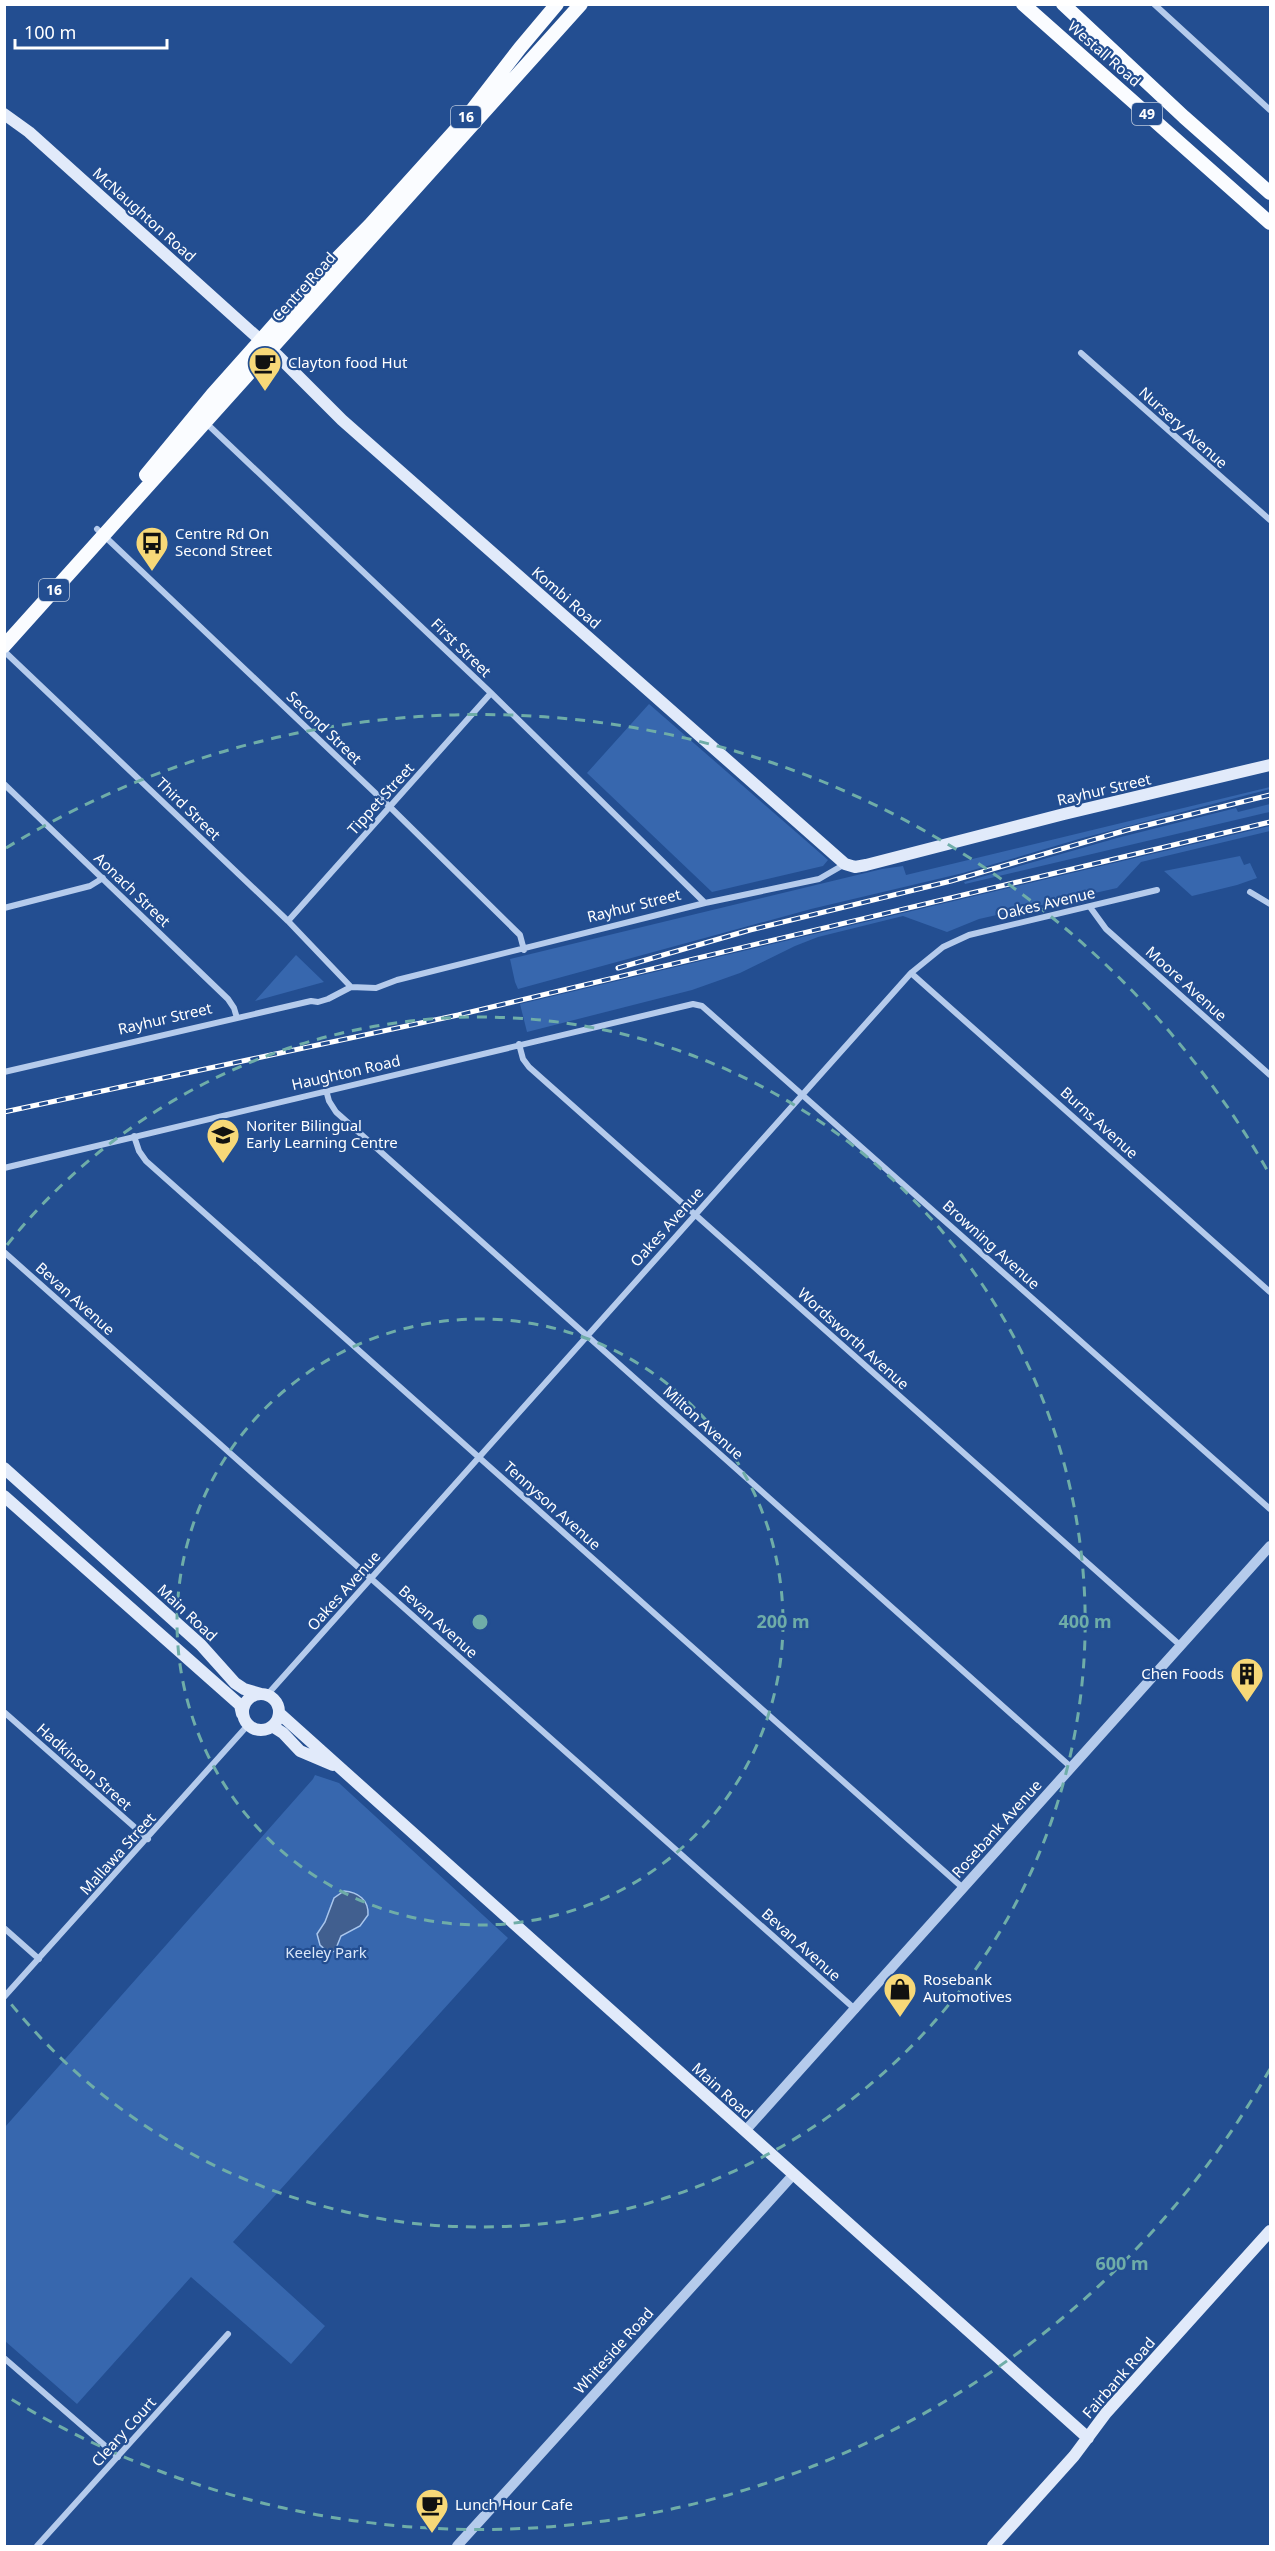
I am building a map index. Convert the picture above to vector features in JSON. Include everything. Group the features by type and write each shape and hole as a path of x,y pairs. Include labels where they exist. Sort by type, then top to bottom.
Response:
{"main road":[{"name":"Centre Road","path":"4,645 370,225 462,123 557,4"},
{"name":"Centre Road","path":"265,345 581,4"},
{"name":"Westall Road","path":"1023,4 1270,223"},
{"name":"Westall Road","path":"1063,4 1184,117 1270,193"},
{"name":"McNaughton Road","path":"4,114 68,166 265,345"},
{"name":"Kombi Road","path":"265,345 342,420 845,864"},
{"name":"Centre Road","path":"4,632 101,532"},
{"name":"Rayhur Street","path":"845,864 855,867 866,865 1064,814 1270,765"},
{"name":"Main Road","path":"4,1468 201,1645 235,1683 244,1689 264,1694"},
{"path":"4,1496 240,1705 245,1720 259,1730 272,1726 279,1713 276,1702 264,1694 249,1697 243,1708 245,1720"},
{"path":"81,1563 94,1548"},
{"name":"Main Road","path":"279,1713 1088,2438"},
{"name":"Main Road","path":"272,1726 283,1733 300,1751 337,1767"},
{"name":"Fairbank Road","path":"993,2547 1074,2456 1106,2413 1270,2231"}],"street":[{"path":"1154,4 1270,110"},
{"name":"Nursery Avenue","path":"1081,353 1270,520"},
{"name":"First Street","path":"201,418 491,693 705,903"},
{"name":"Second Street","path":"101,532 390,807 520,935 524,950"},
{"name":"Third Street","path":"4,651 288,921 351,987"},
{"name":"Tippet Street","path":"288,921 491,693"},
{"name":"Aonach Street","path":"4,784 228,999 237,1018"},
{"name":"Rayhur Street","path":"4,1072 311,1001 318,1002 351,987 376,988 705,903 819,879 845,864"},
{"path":"4,908 90,886 102,878"},
{"name":"Oakes Avenue","path":"264,1694 371,1578 911,972 943,947 969,935 1157,890"},
{"path":"1250,892 1270,904"},
{"name":"Moore Avenue","path":"1090,907 1106,928 1270,1075"},
{"name":"Burns Avenue","path":"911,972 1270,1292"},
{"name":"Browning Avenue","path":"693,1004 702,1006 710,1012 1270,1509"},
{"name":"Haughton Road","path":"4,1168 693,1004"},
{"name":"Wordsworth Avenue","path":"519,1044 523,1059 529,1067 1181,1646"},
{"name":"Milton Avenue","path":"326,1090 329,1101 336,1112 1072,1768"},
{"name":"Tennyson Avenue","path":"134,1136 146,1161 963,1888"},
{"name":"Bevan Avenue","path":"4,1252 856,2010"},
{"name":"Rosebank Avenue","path":"745,2132 1270,1546"},
{"name":"Hadkinson Street","path":"4,1712 148,1839"},
{"name":"Mallawa Street","path":"4,1997 148,1839 245,1720"},
{"path":"4,1928 39,1959"},
{"name":"Whiteside Road","path":"458,2547 793,2175"},
{"name":"Cleary Court","path":"37,2547 228,2334"},
{"path":"4,2358 118,2457"}],"green space":[{"path":"649,704 828,860 823,866 712,892 587,773"},
{"path":"1270,787 1270,789 1079,839 963,873 811,909 518,989 515,982 510,959 882,869 903,866 906,875"},
{"path":"1270,804 1270,812 965,884 964,882 1117,838 1236,808 1238,812"},
{"path":"1270,826 1270,831 1141,862 1117,888 979,919 947,932 903,916 818,937 740,973 692,990 527,1032 520,1004"},
{"path":"1240,856 1244,865 1250,863 1257,878 1192,896 1164,871"},
{"path":"296,955 324,982 255,1001"},
{"name":"Keeley Park","path":"315,1775 339,1783 508,1938 233,2242 325,2326 291,2364 191,2277 77,2404 5,2341 5,2127"}],"shaded area":[{"path":"344,1891 354,1893 365,1901 368,1915 360,1926 341,1936 335,1951 329,1953 320,1945 317,1934 325,1922 334,1898"}],"railway":[{"path":"618,968 750,930 951,881 1127,830 1270,795"},
{"path":"4,1112 458,1015 1270,822"}],"place":[{"name":"Clayton food Hut","path":"265,392"},
{"name":"Centre Rd On Second Street","path":"152,572"},
{"name":"Noriter Bilingual Early Learning Centre","path":"223,1164"},
{"name":"Chen Foods","path":"1247,1703"},
{"name":"Rosebank Automotives","path":"900,2018"},
{"name":"Lunch Hour Cafe","path":"432,2534"}]}
